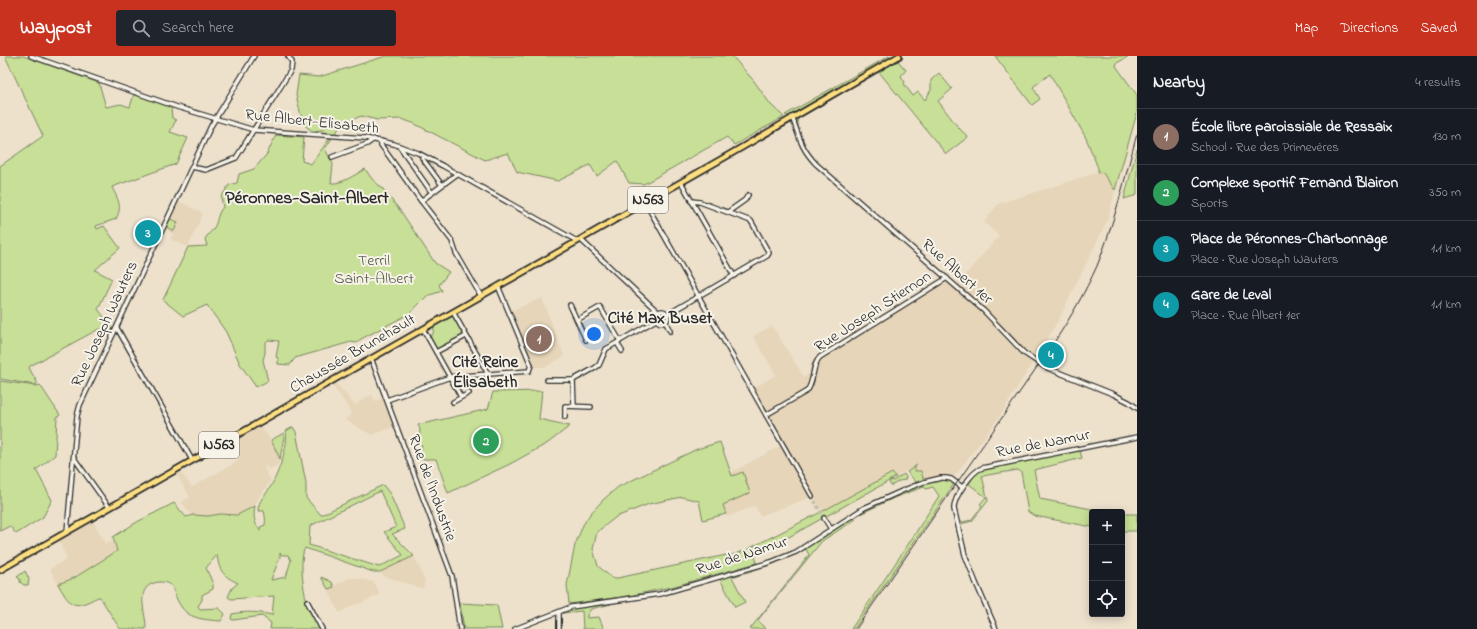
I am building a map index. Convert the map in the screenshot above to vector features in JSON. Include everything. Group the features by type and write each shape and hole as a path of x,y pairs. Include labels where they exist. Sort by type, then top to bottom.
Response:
{"main road":[{"name":"N563","path":"790,118 899,56"},
{"name":"Chaussée Brunehault","path":"0,570 681,182 790,118"}],"street":[{"name":"Rue Albert-Elisabeth","path":"31,56 215,119 254,130 374,139 400,146 458,174 579,240 658,312"},
{"name":"Rue Joseph Wauters","path":"67,532 77,416 79,410 215,119 254,56"},
{"path":"192,167 206,170 236,158 292,70 292,62 288,56"},
{"name":"Rue Albert 1er","path":"790,118 806,153 816,164 984,311 1018,348 1037,363 1113,394 1137,408"},
{"path":"332,157 367,144 374,139"},
{"path":"381,141 381,144 421,201 452,241 456,253 481,296"},
{"path":"400,146 432,193"},
{"path":"423,156 422,158 442,185"},
{"path":"421,201 458,174"},
{"path":"681,182 734,276"},
{"path":"728,212 745,200 748,195"},
{"path":"668,314 767,256 769,252 751,221 700,202 691,201"},
{"path":"645,202 812,496"},
{"name":"Rue Joseph Stiernon","path":"766,415 807,391 810,385 815,363 820,357 947,278"},
{"path":"387,400 450,377 525,372 530,369 531,365 498,286"},
{"path":"570,305 586,340"},
{"path":"577,320 600,307 622,351"},
{"path":"656,320 658,312 663,311 668,314"},
{"path":"453,312 488,374"},
{"path":"668,314 668,320 666,322 670,331"},
{"path":"547,380 573,380 598,367 604,351 656,320"},
{"path":"656,320 660,323 666,322"},
{"path":"117,328 192,460"},
{"path":"423,329 461,397"},
{"path":"436,352 466,336"},
{"name":"Rue de l'Industrie","path":"372,358 452,576 460,629"},
{"path":"573,380 574,406"},
{"path":"453,402 469,393"},
{"path":"565,417 565,406 591,407"},
{"name":"Rue de Namur","path":"996,629 965,555 954,512 954,502 962,488 976,470 982,468 1137,437"},
{"path":"74,457 110,507"},
{"name":"Rue de Namur","path":"514,629 578,606 660,594 751,569 796,552 864,508 924,482 939,478 946,478 962,488"},
{"path":"824,518 831,529"},
{"path":"307,601 322,629"},
{"path":"559,612 559,629"}],"shaded area":[{"path":"1102,171 1115,190 1108,219 1058,321 998,419 951,481 924,481 921,471 915,471 915,467 917,465 826,516 814,496 760,516 755,506 727,517 714,479 732,472 784,444 752,389 776,375 753,336 772,326 804,377 810,374 809,370 812,360 941,280 938,272 941,270 957,284 999,236 984,222 998,204"},
{"path":"178,201 203,213 188,247 170,239 173,234 165,229"},
{"path":"542,298 564,356 545,367 532,367 510,311"},
{"path":"334,381 355,405 372,395 375,401 385,398 395,426 372,435 345,420 352,413 331,383"},
{"path":"260,426 271,440 280,459 278,465 268,470 266,466 264,468 271,481 258,499 255,506 237,515 220,514 191,516 182,502 190,497 175,472 178,469 192,487 238,461 229,443"},
{"path":"92,519 106,544 113,541 118,551 74,578 58,584 50,569 67,559 58,538"},
{"path":"414,556 425,581 423,589 384,576 380,572"},
{"path":"349,578 357,578 374,582 380,594 339,613 328,589"}],"green space":[{"path":"5,56 23,56 99,83 106,107 121,104 130,107 134,94 171,107 172,118 176,120 170,132 188,138 176,164 112,187 119,203 119,210 116,219 96,226 97,229 104,226 120,248 95,270 112,279 98,309 113,329 110,334 99,329 30,366 29,368 37,382 35,385 0,379 0,166 43,136"},
{"path":"386,56 732,56 754,81 771,105 784,117 734,145 727,137 644,184 629,183 617,161 597,176 590,165 558,181 517,172 508,153 485,160 413,123 401,119 377,120 361,116 342,124 335,134 327,134 324,130 312,131 303,124 296,95 299,75 319,77"},
{"path":"889,56 893,56 788,116 785,115"},
{"path":"995,56 1129,56 1117,63 1116,66 1137,95 1137,113 1115,190 1102,172 1098,173 1098,168 1086,138 1050,74 1033,87 1040,99 1032,105"},
{"path":"899,58 900,59 898,61 906,70 901,76 905,82 904,84 913,96 918,92 925,100 931,90 931,80 939,73 952,89 938,101 958,127 968,137 946,154 879,72 797,119 799,131 796,121 797,118"},
{"name":"Terril Saint-Albert","path":"276,135 304,137 302,161 311,164 330,138 332,138 325,149 333,164 331,183 344,181 365,169 402,213 435,263 449,272 439,285 442,291 427,296 409,314 356,343 351,342 295,358 290,365 278,364 278,358 276,357 279,341 268,340 265,346 263,360 268,381 256,387 240,364 226,332 207,305 183,316 163,300 188,247 207,246 205,239 215,227 219,213 223,207 221,197 229,185 237,183 239,174 254,169 267,154"},
{"path":"1137,149 1137,195 1124,199"},
{"path":"170,219 178,222 174,231 166,227"},
{"path":"452,316 464,335 437,350 430,336 433,334 434,326"},
{"path":"0,381 36,386 40,385 60,415 57,417 55,455 36,470 52,500 43,517 16,534 10,526 0,531"},
{"path":"542,391 539,419 570,426 548,443 510,464 448,493 436,459 418,459 418,451 421,449 422,445 419,444 420,429 418,425 488,409 493,392"},
{"path":"293,427 296,432 306,483 306,498 321,515 383,485 390,494 405,529 392,534 414,556 380,572 373,572 305,548 302,559 302,576 306,599 315,620 321,629 270,629 271,623 262,616 231,619 232,614 242,612 272,615 274,596 231,599 228,597 232,588 238,583 225,575 219,565 217,555 206,568 213,584 213,589 202,595 202,600 198,606 200,609 219,608 225,614 221,621 202,619 189,614 179,604 172,586 163,582 154,583 148,586 144,591 143,603 146,629 120,629 100,597 78,605 70,602 66,598 58,584 74,578 117,551 113,537 137,522 174,503 186,517 193,515 237,515 255,506 254,519 260,530 260,527 265,525 265,520 264,511 258,511 258,507 274,481 280,467 286,444 286,431","holes":["380,491 396,527 384,532 403,555 379,567 309,545 310,526","280,553 282,555 288,555 291,560 286,577 271,580 280,557"]},
{"path":"284,433 284,436 280,459 271,440"},
{"path":"720,442 732,476 743,472 750,493 723,505 726,514 703,520 699,501 682,497 649,504 616,517 597,532 593,549 598,566 613,579 726,555 733,555 746,550 823,511 892,473 896,477 755,556 757,563 675,586 629,596 569,604 567,585 575,545 583,525 590,514 618,487 697,449"},
{"path":"1080,451 1082,458 1034,470 1040,499 1092,509 1089,509 1089,526 1035,516 1028,512 1021,472 1018,470 982,476 988,501 972,521 961,524 960,526 959,523 971,520 982,506 980,504 986,497 969,484 980,470"},
{"path":"917,465 915,467 915,471 921,471 924,481 917,483 907,472"},
{"path":"904,474 906,477 905,480 899,481 891,486 889,482"},
{"path":"936,480 951,481 954,484 854,629 851,629 939,496 933,487 926,489 924,487 896,497 860,514 859,513 913,487"},
{"path":"1125,514 1137,514 1137,531 1125,531"},
{"path":"853,517 856,519 822,541 758,620 765,629 750,629 809,555 806,549 773,564 732,577 745,602 735,607 720,579 774,562 811,545"},
{"path":"25,571 29,579 28,585 24,585 17,577"},
{"path":"321,577 332,582 334,587 328,589"},
{"path":"611,602 611,604 591,609 587,615 587,618 599,617 604,629 583,629 582,611 563,613 565,610"},
{"path":"460,603 497,605 502,629 464,629"}],"tunnel":[{"path":"812,496 824,518"}],"railway":[{"path":"856,629 1055,341 1078,304 1097,266 1109,234 1137,134"}],"place":[{"name":"Place de Péronnes-Charbonnage","path":"148,233"},
{"name":"École libre paroissiale de Ressaix","path":"539,339"},
{"name":"Gare de Leval","path":"1051,355"},
{"name":"Complexe sportif Fernand Blairon","path":"486,441"}],"district":[{"name":"Péronnes-Saint-Albert","path":"307,199"},
{"name":"Cité Max Buset","path":"660,318"},
{"name":"Cité Reine Élisabeth","path":"485,372"}]}
